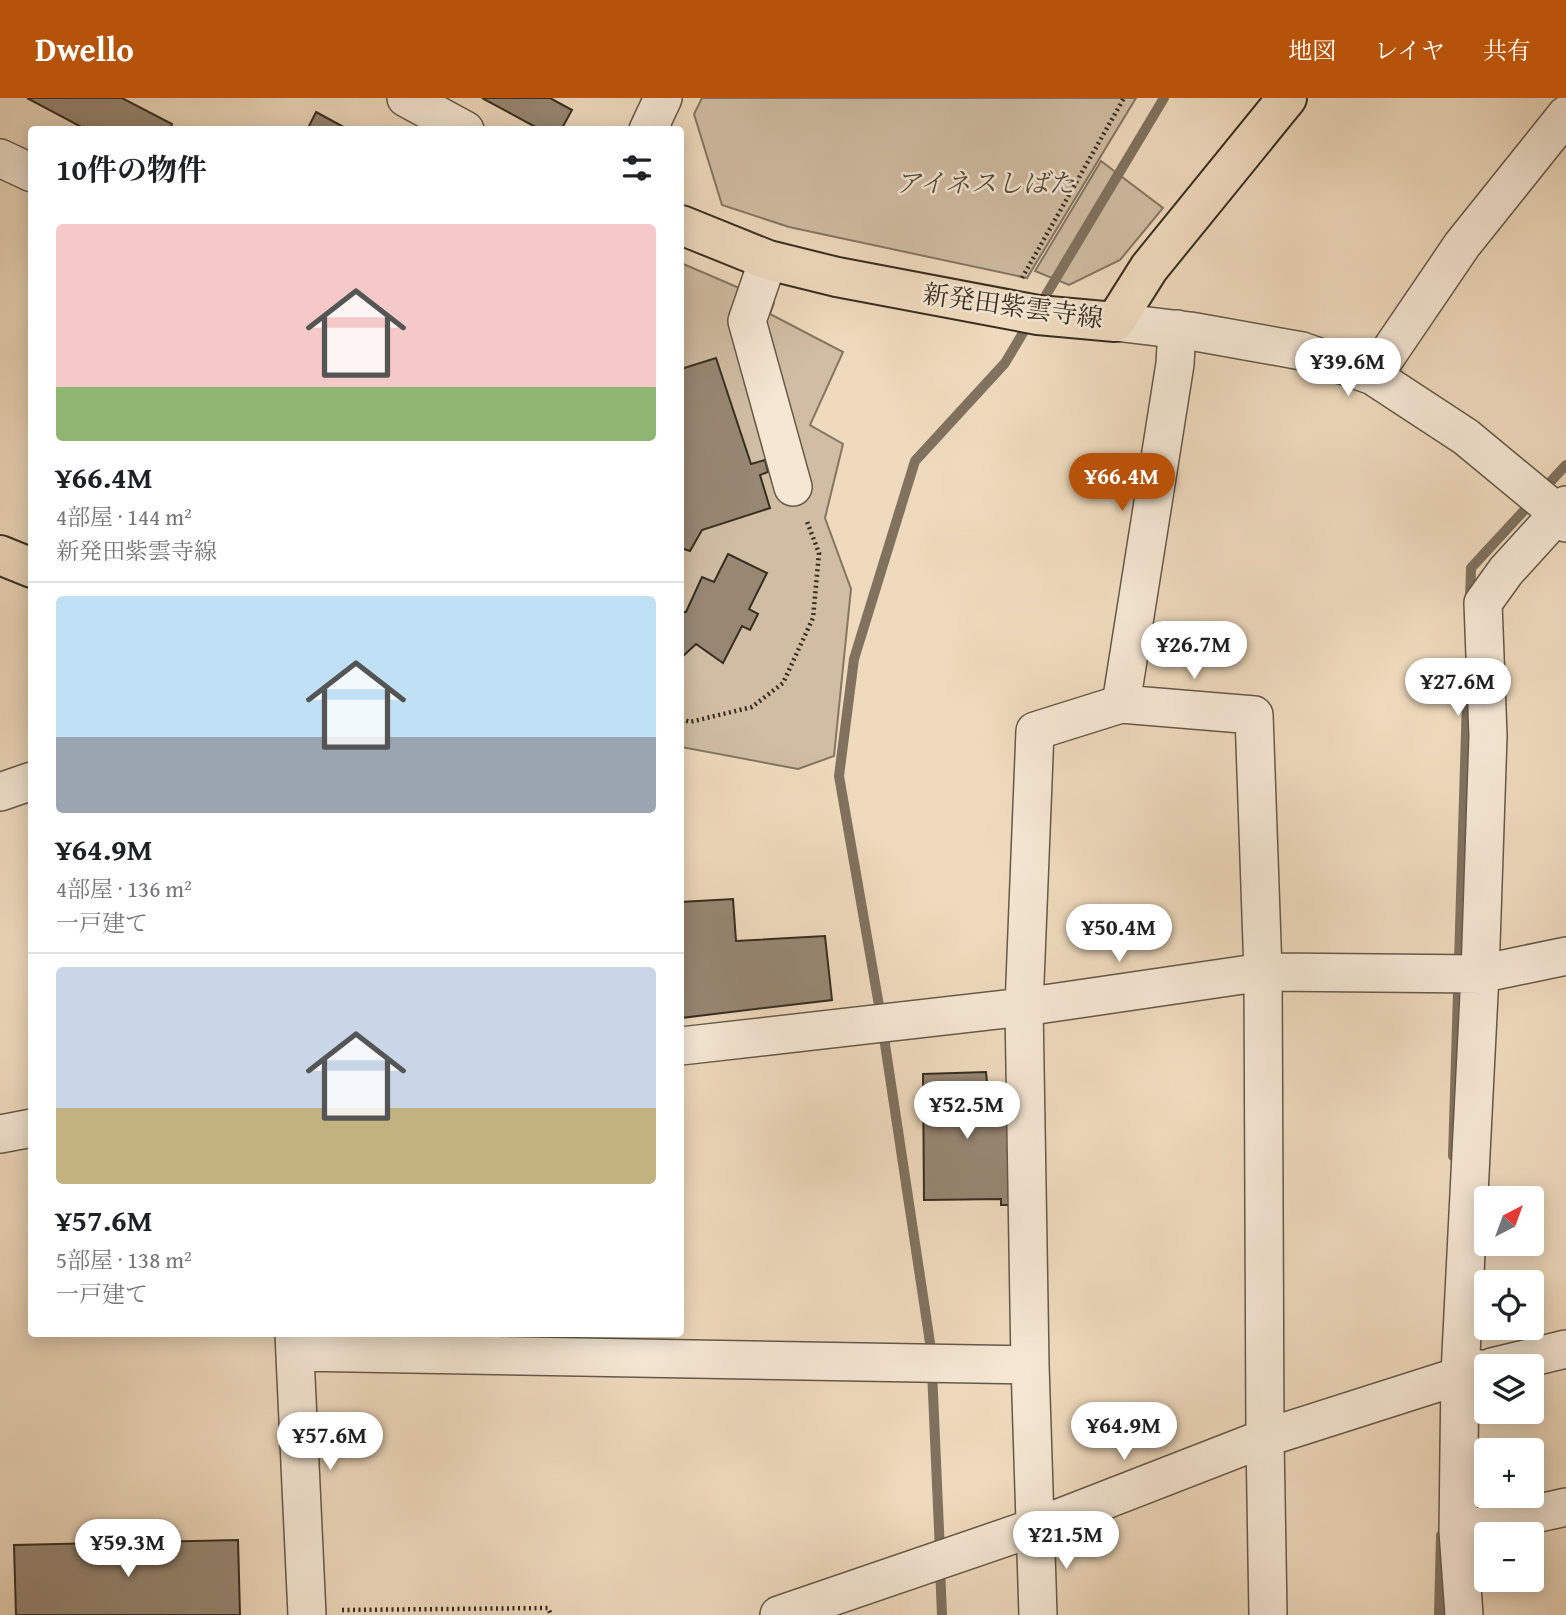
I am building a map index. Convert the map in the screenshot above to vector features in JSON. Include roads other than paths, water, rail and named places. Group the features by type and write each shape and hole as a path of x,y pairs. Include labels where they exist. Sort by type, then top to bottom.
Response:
{"main road":[{"name":"新発田紫雲寺線","path":"684,226 768,260 837,277 1038,315 1115,322 1149,268 1286,98"},
{"path":"0,555 28,566"}],"street":[{"path":"405,98 461,117"},
{"path":"650,126 663,98"},
{"path":"1373,376 1462,245 1566,116"},
{"path":"0,158 28,171"},
{"path":"768,260 747,321 793,487"},
{"path":"1115,322 1177,329 1302,351 1373,376 1466,437 1564,514 1506,571 1483,603 1488,736 1480,974 1479,1354"},
{"path":"1121,704 1175,363 1177,329"},
{"path":"1038,1615 1030,1365 1024,1007 1035,731 1121,704 1254,715 1263,972 1268,1615"},
{"path":"0,792 28,782"},
{"path":"684,1046 1024,1007 1263,972 1480,974 1566,956"},
{"path":"0,1134 28,1129"},
{"path":"306,1613 295,1343 1030,1365"},
{"path":"1544,1354 1566,1349"},
{"path":"779,1615 1036,1527 1265,1438 1474,1372"},
{"path":"1464,1615 1458,1531 1474,1408"},
{"path":"1458,1531 1566,1507"}],"waterway":[{"path":"1040,305 1164,98"},
{"path":"881,1017 839,776 854,659 915,461 1005,363 1030,321"},
{"path":"1470,600 1471,568 1566,465"},
{"path":"1453,1156 1468,667"},
{"path":"883,1031 932,1356"},
{"path":"932,1371 940,1552"},
{"path":"1439,1615 1441,1535"},
{"path":"940,1567 942,1615"}],"park label":[{"name":"アイネスしばた","path":"985,183"}]}
